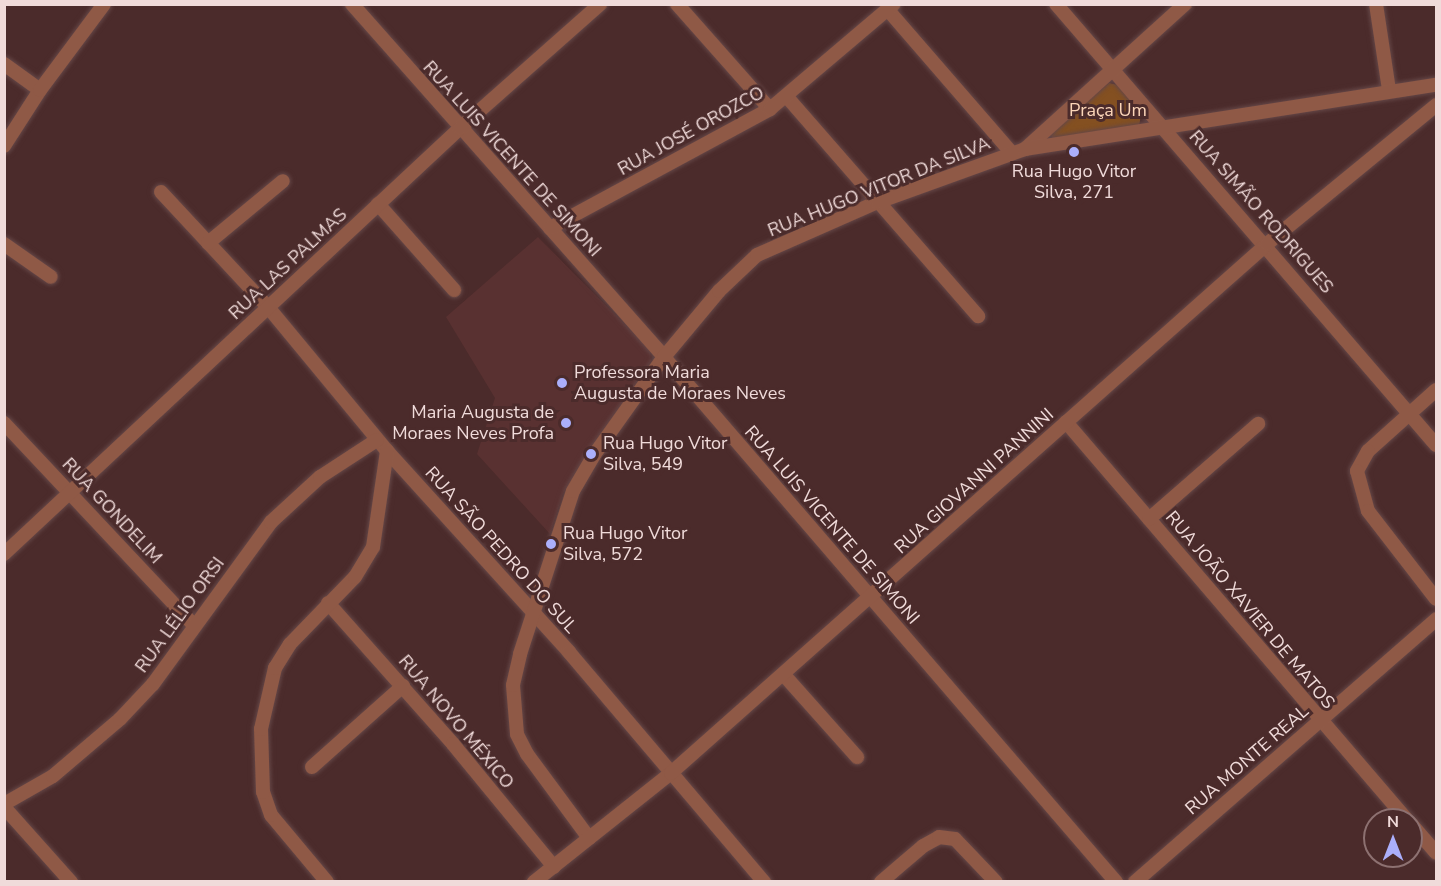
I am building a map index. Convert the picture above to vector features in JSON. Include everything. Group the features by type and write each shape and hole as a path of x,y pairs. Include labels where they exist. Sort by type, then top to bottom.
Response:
{"street":[{"path":"4,146 40,90 104,4"},
{"name":"RUA LUIS VICENTE DE SIMONI","path":"352,4 664,357 1116,882"},
{"name":"RUA LAS PALMAS","path":"4,554 72,495 268,307 460,128 600,4"},
{"path":"677,4 770,109"},
{"name":"RUA SIMÃO RODRIGUES","path":"1056,4 1162,128 1267,244 1437,445"},
{"path":"891,8 1018,151 1113,70 1185,4"},
{"path":"1376,4 1389,90"},
{"name":"RUA JOSÉ OROZCO","path":"550,228 770,109 891,8"},
{"path":"4,64 40,90"},
{"name":"RUA HUGO VITOR DA SILVA","path":"590,838 527,754 518,734 513,685 573,490 664,357 719,291 757,255 878,202 1018,151 1389,90 1437,85"},
{"path":"787,97 978,316"},
{"name":"RUA GIOVANNI PANNINI","path":"534,882 671,773 1267,244 1437,105"},
{"path":"208,243 282,181"},
{"name":"RUA SÃO PEDRO DO SUL","path":"161,192 268,307 382,446 534,616 764,882"},
{"path":"378,204 454,290"},
{"path":"4,244 51,277"},
{"path":"1437,390 1410,412 1360,461 1358,478 1368,511 1437,599"},
{"name":"RUA JOÃO XAVIER DE MATOS","path":"1066,422 1397,808"},
{"name":"RUA GONDELIM","path":"4,423 193,624"},
{"path":"1149,519 1258,424"},
{"path":"327,882 271,815 263,792 261,729 275,668 290,644 355,577 373,547 382,446"},
{"name":"RUA LÉLIO ORSI","path":"4,806 53,776 120,719 153,684 193,624 272,522 320,477 382,446"},
{"name":"RUA NOVO MÉXICO","path":"328,603 403,686 554,867"},
{"name":"RUA MONTE REAL","path":"1135,882 1437,619"},
{"path":"784,675 857,757"},
{"path":"312,767 403,686"},
{"path":"4,806 70,882"},
{"path":"1423,838 1437,854"},
{"path":"881,882 933,839 955,839 996,882"}],"shaded area":[{"name":"Professora Maria Augusta de Moraes Neves","path":"538,237 650,350 651,361 563,493 550,534 477,454 495,398 446,317"}],"green space":[{"name":"Praça Um","path":"1109,83 1118,85 1141,114 1139,127 1053,139 1050,134"}],"place":[{"name":"Rua Hugo Vitor Silva, 271","path":"1074,152"},
{"name":"Professora Maria Augusta de Moraes Neves","path":"562,383"},
{"name":"Maria Augusta de Moraes Neves Profa","path":"566,423"},
{"name":"Rua Hugo Vitor Silva, 549","path":"591,454"},
{"name":"Rua Hugo Vitor Silva, 572","path":"551,544"}]}
